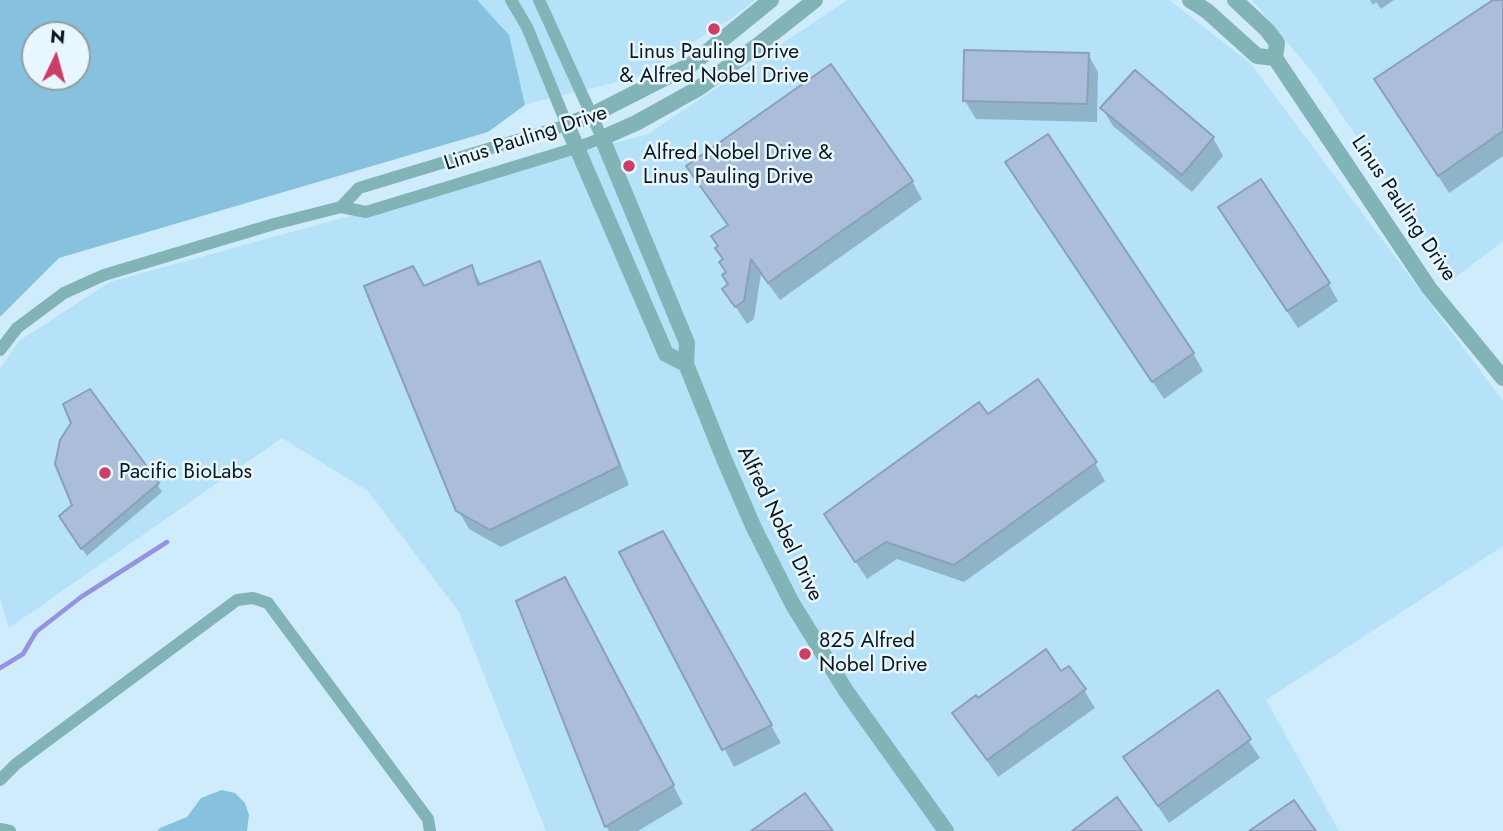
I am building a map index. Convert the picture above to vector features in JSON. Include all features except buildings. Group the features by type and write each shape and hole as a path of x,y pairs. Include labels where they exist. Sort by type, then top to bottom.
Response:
{"street":[{"name":"Alfred Nobel Drive","path":"511,0 527,27 576,148 666,354 686,364"},
{"name":"Alfred Nobel Drive","path":"539,0 603,138 687,344 686,364 741,499 792,603 846,691 946,831"},
{"name":"Linus Pauling Drive","path":"341,207 359,188 592,115 692,64 771,0"},
{"name":"Linus Pauling Drive","path":"0,350 17,328 83,282 274,224 341,207 366,212 603,138 699,88 815,0"},
{"path":"1190,0 1207,11 1257,56 1275,58"},
{"name":"Linus Pauling Drive","path":"1235,0 1277,43 1275,58 1429,288 1503,378"},
{"path":"0,780 16,764 237,600 253,598 268,603 428,819 430,831"},
{"path":"0,829 10,831"}],"shaded area":[{"path":"0,0 477,0 509,35 525,105 488,132 59,258 0,317"},
{"path":"476,0 755,0 735,16 637,77 523,105"},
{"path":"847,0 1169,0 1250,63 1503,401 1503,546 1266,700 1339,831 546,831 459,612 368,491 282,438 9,628 0,598 0,369 19,341 110,282 648,134"},
{"path":"1252,0 1503,0 1503,241 1453,279 1316,77"},
{"path":"222,790 235,793 245,803 249,815 247,831 157,831 187,817 201,798"}],"waterway":[{"path":"0,668 23,654 36,632 81,597 167,542"}],"place":[{"name":"Linus Pauling Drive & Alfred Nobel Drive","path":"714,29"},
{"name":"Alfred Nobel Drive & Linus Pauling Drive","path":"629,166"},
{"name":"Pacific BioLabs","path":"105,473"},
{"name":"825 Alfred Nobel Drive","path":"805,654"}]}
